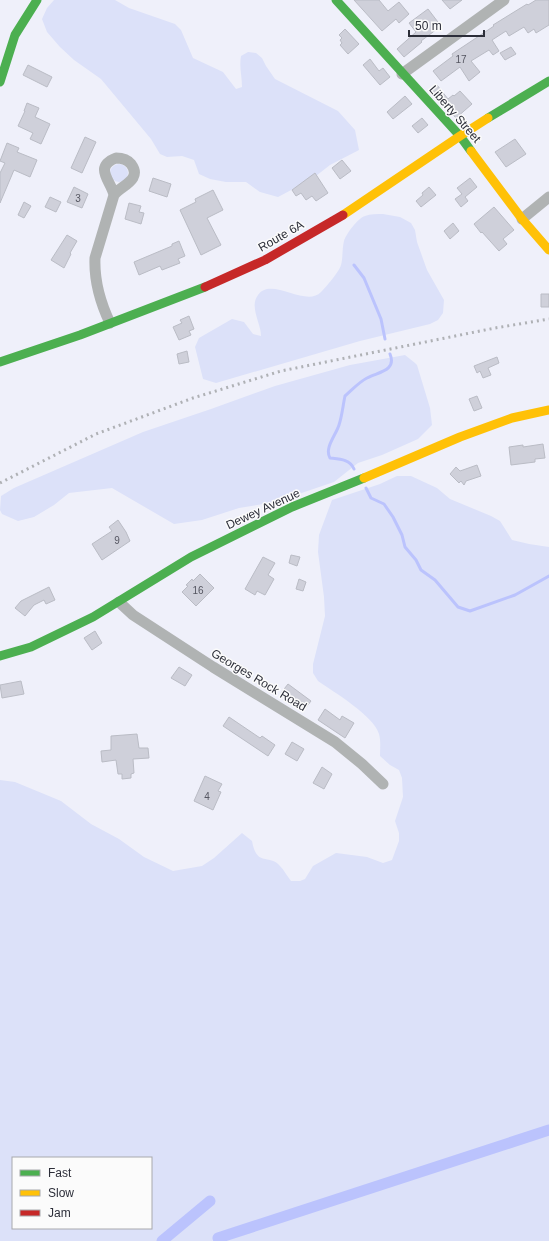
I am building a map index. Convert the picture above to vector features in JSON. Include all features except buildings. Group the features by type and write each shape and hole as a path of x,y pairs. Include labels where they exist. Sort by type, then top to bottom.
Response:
{"street":[{"path":"0,82 15,35 37,0"},
{"name":"Liberty Street","path":"336,0 460,136 522,219 549,250"},
{"path":"402,74 504,0"},
{"name":"Route 6A","path":"0,362 80,335 110,322 203,288 265,260 343,215 460,136 549,80"},
{"path":"110,322 99,296 94,268 95,258 114,195"},
{"path":"522,219 549,197"},
{"name":"Dewey Avenue","path":"0,656 31,647 93,617 191,557 292,506 342,488 460,437 512,418 549,410"},
{"name":"Georges Rock Road","path":"119,602 133,615 212,667 335,742 362,764 383,784"}],"shaded area":[{"path":"54,0 115,0 129,8 175,24 181,30 193,58 223,72 236,89 242,87 240,64 241,56 248,52 256,53 262,58 275,79 338,111 355,130 359,150 330,165 312,179 278,197 260,192 246,182 226,182 210,179 199,174 194,160 182,156 167,157 160,154 151,139 101,79 74,60 47,32 42,19 47,8"},
{"path":"119,164 123,165 127,169 127,177 123,181 119,182 115,181 111,177 110,173 111,169 115,165"},
{"path":"371,214 383,214 400,217 411,223 415,230 417,242 427,270 444,300 443,313 438,320 430,324 360,341 216,383 203,379 195,347 199,338 232,319 244,322 253,334 261,336 255,310 258,295 264,290 271,289 307,297 315,296 321,292 340,268 344,241 347,234 362,217"},
{"path":"405,355 417,365 430,408 432,425 418,439 382,455 358,463 334,482 275,502 239,508 202,520 174,524 112,488 69,493 54,505 34,517 18,521 2,514 0,510 1,496 14,488 143,432 275,386 350,365"},
{"path":"397,476 411,476 437,488 450,499 500,521 512,540 549,547 549,1241 0,1241 0,780 15,782 61,801 91,824 119,839 144,857 173,871 202,866 214,858 242,833 252,841 254,849 260,857 276,862 291,881 300,881 305,879 313,866 336,853 367,857 383,863 392,860 399,841 399,833 395,821 403,797 402,778 399,770 390,765 380,756 379,734 376,727 370,720 353,705 318,681 313,673 313,664 325,616 318,552 319,535 332,500 380,484"}],"waterway":[{"path":"354,265 364,278 381,319 385,339"},
{"path":"354,469 347,461 330,458 328,450 329,446 338,429 345,396 364,380 389,367 391,364 390,354"},
{"path":"366,488 371,498 384,504 393,517 402,535 405,547 416,560 421,570 435,580 458,607 470,611 515,595 549,576"},
{"path":"218,1238 549,1130"},
{"path":"162,1241 210,1201"}],"railway":[{"path":"0,483 96,434 193,398 281,371 495,328 549,319"}],"traffic: fast":[{"path":"0,82 15,35 37,0"},
{"path":"336,0 460,136 471,151"},
{"path":"488,118 549,81"},
{"path":"0,362 80,335 205,287"},
{"path":"0,656 31,647 93,617 191,557 292,507 364,478"}],"traffic: slow":[{"path":"343,215 488,118"},
{"path":"471,151 522,219 549,250"},
{"path":"364,478 460,437 512,418 549,410"}],"traffic: jam":[{"path":"205,287 265,260 343,215"}]}
